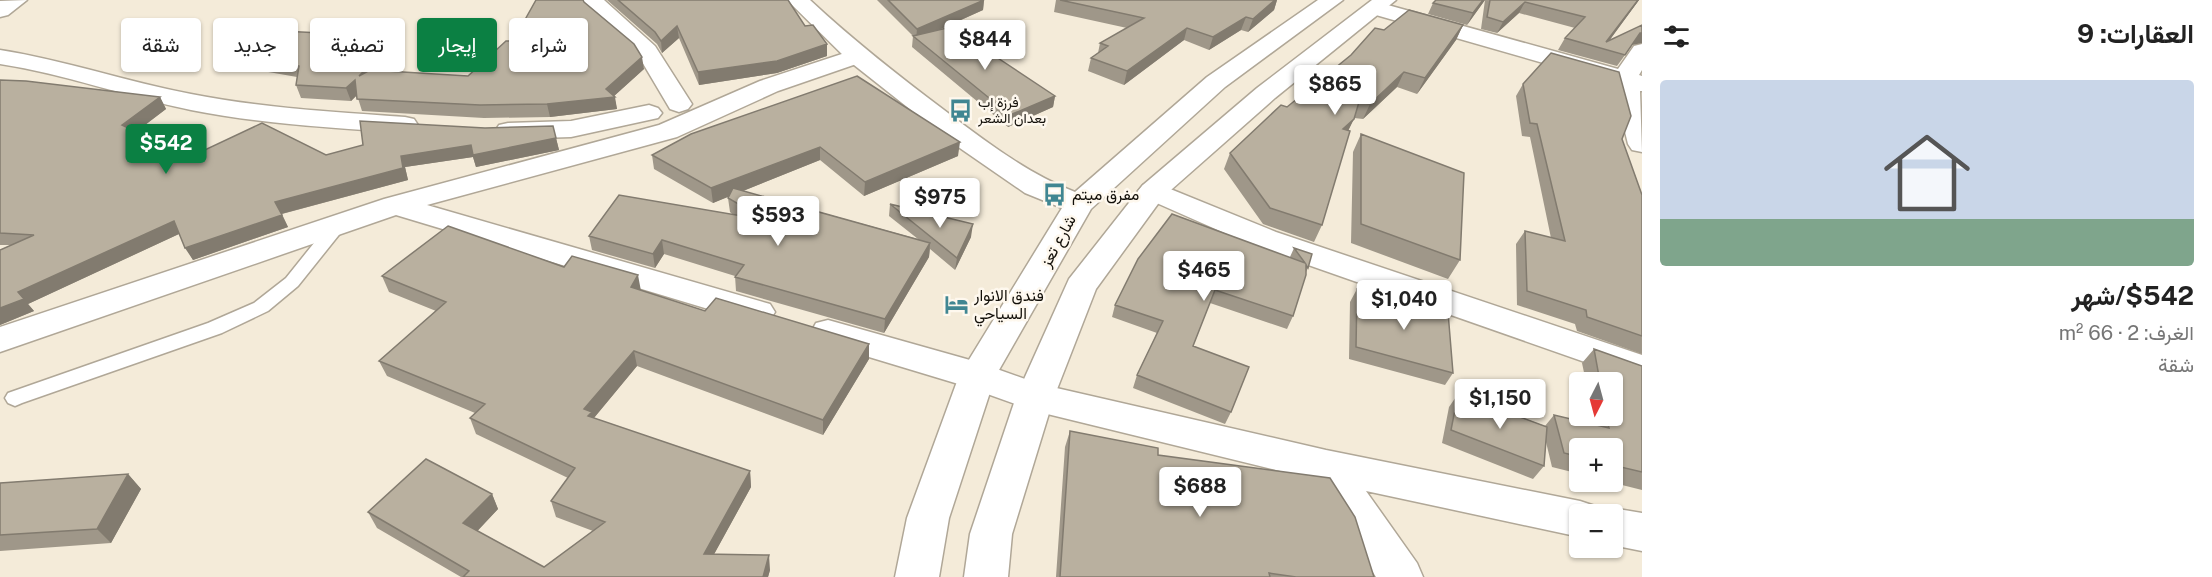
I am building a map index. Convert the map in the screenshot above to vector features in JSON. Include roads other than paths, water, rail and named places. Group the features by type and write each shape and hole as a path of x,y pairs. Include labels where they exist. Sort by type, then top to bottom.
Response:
{"street":[{"path":"0,10 16,0"},
{"path":"592,0 596,7 647,51 679,104"},
{"path":"798,0 857,56 964,138 1035,187 1079,204"},
{"path":"825,0 849,23 857,56"},
{"name":"شارع تعز","path":"917,577 928,518 977,376 1079,204 1216,82 1332,0"},
{"path":"986,577 991,534 1035,397 1081,287 1153,191 1266,93 1381,4 1633,81"},
{"path":"1642,51 1633,81 1642,144"},
{"path":"0,340 394,205 668,131 769,86 857,56"},
{"path":"0,57 39,61 190,102 279,116 428,127"},
{"path":"486,130 571,129 624,120 679,104 769,86"},
{"path":"1153,191 1265,238 1642,369"},
{"path":"394,205 977,376 1035,397 1326,466 1569,517"},
{"path":"1326,466 1401,577"},
{"path":"1623,528 1642,532"}],"lane":[{"path":"15,398 215,328 261,307 292,282 340,222"}],"place":[{"name":"فرزة إب بعدان الشعر","path":"960,110"},
{"name":"مفرق ميتم","path":"1054,194"},
{"name":"فندق الانوار السياحي","path":"956,304"}]}
